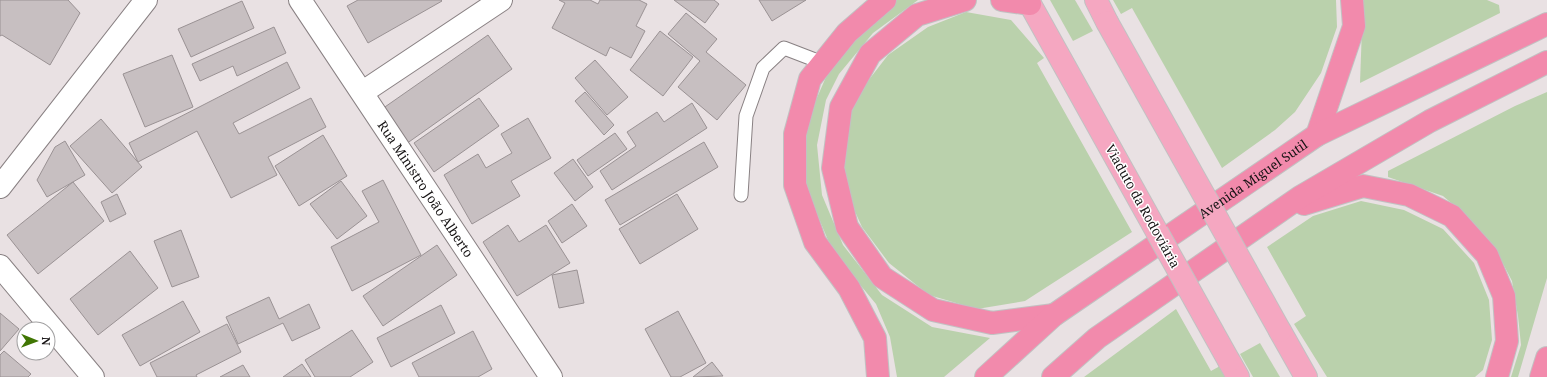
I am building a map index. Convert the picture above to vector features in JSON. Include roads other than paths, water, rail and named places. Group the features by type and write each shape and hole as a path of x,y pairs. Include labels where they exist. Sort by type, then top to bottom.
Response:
{"highway":[{"path":"878,377 875,338 849,288 815,242 796,185 796,134 810,79 847,33 884,0"},
{"path":"964,0 917,15 870,54 841,107 833,168 847,227 882,277 933,310 992,323 1054,315"},
{"path":"1002,0 1030,4"},
{"path":"1317,135 1354,26 1352,0"},
{"name":"Avenida Miguel Sutil","path":"986,377 1054,315 1317,135 1547,24"},
{"path":"1054,377 1097,338 1274,213 1430,122 1547,62"},
{"path":"1274,213 1363,186 1409,195 1452,216 1487,255 1504,296 1507,341 1497,377"},
{"path":"1063,377 1076,358"},
{"path":"1541,377 1547,358"}],"main road":[{"path":"1096,0 1306,377"},
{"name":"Viaduto da Rodoviária","path":"1030,4 1233,369"}],"street":[{"path":"0,187 146,0"},
{"name":"Rua Ministro João Alberto","path":"300,0 363,92 551,377"},
{"path":"363,92 501,0"},
{"path":"0,266 93,377"}],"lane":[{"path":"741,195 746,116 763,68 784,48 823,62"}]}
